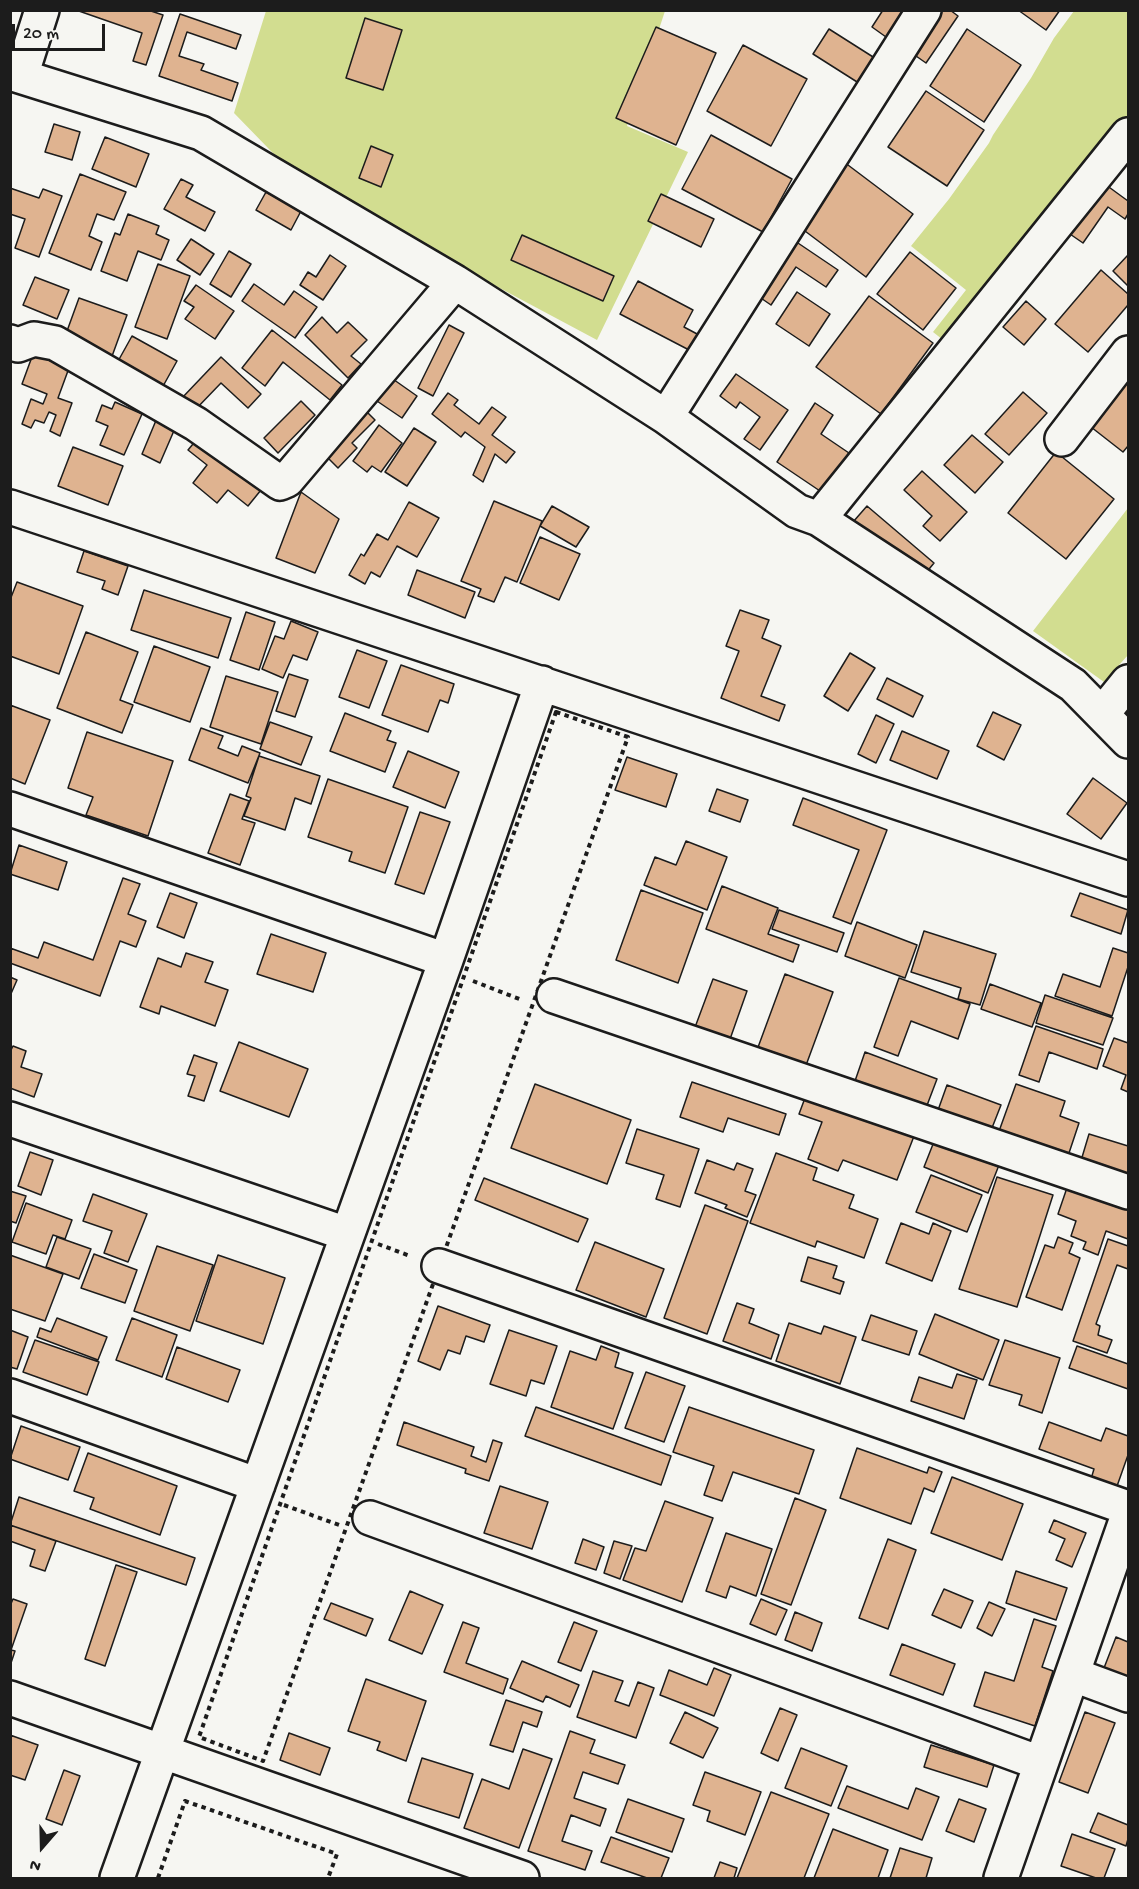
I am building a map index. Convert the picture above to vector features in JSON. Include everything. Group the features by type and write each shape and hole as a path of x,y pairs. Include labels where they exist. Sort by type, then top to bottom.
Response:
{"street":[{"path":"42,10 16,74 201,133 456,282 666,417 797,511 819,519 1073,685 1128,741"},
{"path":"666,417 924,10"},
{"path":"819,519 1128,135"},
{"path":"10,342 18,345 34,339 55,343 196,424 280,483 287,480 456,282"},
{"path":"1062,439 1128,353"},
{"path":"10,507 1128,879"},
{"path":"1102,714 1128,682"},
{"path":"117,1878 162,1752 269,1494 455,969 542,683"},
{"path":"10,809 455,969"},
{"path":"543,1000 1128,1192"},
{"path":"10,1119 359,1238"},
{"path":"430,1263 1128,1509"},
{"path":"10,1396 269,1494"},
{"path":"1001,1878 1040,1763 1074,1675 1128,1515"},
{"path":"358,1523 1040,1763"},
{"path":"1074,1675 1128,1695"},
{"path":"10,1698 522,1878"}],"path":[{"path":"556,712 628,737 543,1000 430,1263 358,1523 263,1761 199,1737 269,1494 455,969 556,712"},
{"path":"455,969 543,1000"},
{"path":"359,1238 430,1263"},
{"path":"269,1494 358,1523"},
{"path":"158,1878 185,1801 337,1854 328,1878"}],"green space":[{"path":"266,11 665,11 627,126 688,152 597,340 301,182 234,113"},
{"path":"1074,11 1128,11 1128,142 962,355 933,332 966,290 911,246 949,199 989,143 1054,38"},
{"path":"1128,508 1128,655 1104,682 1033,631"}],"building":[{"path":"76,10 148,10 163,15 146,65 133,61 142,33"},
{"path":"883,10 905,10 886,37 872,27"},
{"path":"932,10 950,10 958,16 926,63 906,49"},
{"path":"1018,10 1060,10 1046,30"},
{"path":"180,14 241,35 236,49 187,32 179,56 204,64 201,70 238,83 232,101 159,76"},
{"path":"365,18 402,30 383,90 346,78"},
{"path":"656,27 716,53 676,145 616,118"},
{"path":"829,29 881,62 865,87 813,54"},
{"path":"967,29 1021,65 984,122 930,86"},
{"path":"743,45 807,79 771,146 707,111"},
{"path":"926,91 984,130 947,186 888,147"},
{"path":"54,124 80,132 72,160 45,152"},
{"path":"711,135 792,179 763,232 682,189"},
{"path":"105,137 149,154 136,187 92,169"},
{"path":"371,146 393,155 381,187 359,178"},
{"path":"844,162 913,214 866,277 797,225"},
{"path":"80,174 126,192 114,220 97,214 89,236 102,242 91,270 49,253"},
{"path":"181,179 193,185 186,197 215,212 205,231 164,209"},
{"path":"1102,182 1128,201 1128,214 1125,219 1108,207 1083,243 1067,232"},
{"path":"10,188 39,198 43,189 62,196 39,257 15,248 25,219 10,214"},
{"path":"266,192 301,211 291,230 256,210"},
{"path":"661,194 714,219 701,247 648,221"},
{"path":"128,214 159,226 156,234 169,240 161,260 138,251 127,281 101,271 115,233 120,235"},
{"path":"522,235 614,276 603,301 511,260"},
{"path":"191,239 214,254 200,275 177,260"},
{"path":"792,239 838,270 826,287 796,267 771,305 755,294"},
{"path":"229,251 251,264 231,297 210,284"},
{"path":"910,252 956,288 923,330 877,294"},
{"path":"330,255 346,266 323,300 300,285 308,272 316,277"},
{"path":"1128,255 1128,286 1113,271"},
{"path":"158,264 190,276 167,339 135,327"},
{"path":"1101,270 1128,294 1128,305 1088,352 1055,324"},
{"path":"35,277 69,290 57,319 23,305"},
{"path":"638,281 693,310 684,327 699,335 691,351 620,314"},
{"path":"254,284 284,305 294,291 317,307 295,338 242,301"},
{"path":"196,285 234,311 215,339 185,319 194,307 184,301"},
{"path":"797,292 830,314 809,346 776,324"},
{"path":"869,296 933,343 881,414 816,367"},
{"path":"79,298 127,315 111,359 63,342"},
{"path":"1026,301 1046,319 1024,345 1003,327"},
{"path":"322,317 337,333 348,322 367,340 351,356 361,364 348,378 305,335"},
{"path":"449,325 464,333 433,396 418,388"},
{"path":"272,330 342,385 330,400 283,362 265,386 242,368"},
{"path":"132,336 177,361 157,397 112,372"},
{"path":"33,354 69,368 58,398 72,403 60,436 50,431 56,415 49,412 44,423 35,420 31,428 22,424 31,399 43,404 47,394 22,384"},
{"path":"221,357 261,394 248,408 221,383 194,411 181,399"},
{"path":"1128,369 1128,446 1123,452 1091,427 1121,390 1115,385"},
{"path":"736,374 788,410 760,450 744,439 760,417 740,402 736,408 720,396"},
{"path":"390,377 417,396 402,418 374,399"},
{"path":"1023,392 1047,413 1009,455 985,434"},
{"path":"448,393 458,400 454,405 479,424 492,407 506,417 492,435 515,452 506,463 495,454 483,482 473,475 485,447 465,432 461,437 432,414"},
{"path":"301,401 315,415 278,453 264,438"},
{"path":"115,402 142,414 124,455 100,445 108,426 96,421 102,405 112,409"},
{"path":"815,403 833,415 821,434 849,453 823,493 777,462"},
{"path":"363,408 375,420 352,443 357,448 338,468 321,451"},
{"path":"157,418 176,426 160,463 142,454"},
{"path":"379,425 402,443 381,472 372,466 367,472 353,461"},
{"path":"414,428 436,442 407,486 385,472"},
{"path":"972,435 1003,462 975,493 944,465"},
{"path":"198,438 261,490 248,506 228,490 217,503 193,483 207,465 188,450"},
{"path":"73,447 123,466 108,505 58,486"},
{"path":"1056,452 1114,499 1066,559 1008,513"},
{"path":"922,471 967,512 940,541 923,526 932,516 904,490"},
{"path":"301,492 339,519 315,573 276,558"},
{"path":"494,501 542,521 517,582 505,577 494,602 478,596 481,589 461,581"},
{"path":"409,502 439,518 417,557 397,546 380,577 371,572 365,584 349,575 361,554 364,556 377,534 388,540"},
{"path":"552,506 589,527 576,547 540,526"},
{"path":"867,506 934,563 921,579 853,522"},
{"path":"540,537 580,554 559,600 520,583"},
{"path":"84,551 128,566 118,595 102,589 105,581 77,572"},
{"path":"417,570 475,592 465,618 408,595"},
{"path":"17,582 83,606 59,674 10,656 10,600"},
{"path":"144,590 231,618 218,658 131,630"},
{"path":"740,610 769,620 762,638 781,646 761,696 785,705 779,721 721,698 739,651 726,646"},
{"path":"246,612 275,622 259,670 230,660"},
{"path":"291,621 318,632 307,660 293,655 283,678 262,669 275,636 284,639"},
{"path":"86,632 138,652 120,700 133,705 122,733 57,708"},
{"path":"154,646 210,667 190,722 134,702"},
{"path":"357,650 387,661 369,708 339,697"},
{"path":"850,653 875,668 848,711 824,696"},
{"path":"401,665 454,684 448,703 440,700 428,732 382,715"},
{"path":"289,674 308,680 295,717 276,711"},
{"path":"226,676 278,692 261,744 210,727"},
{"path":"887,678 923,696 913,717 877,699"},
{"path":"10,705 50,720 25,784 10,778"},
{"path":"993,712 1021,725 1004,760 977,746"},
{"path":"345,713 391,731 387,740 396,743 385,772 330,751"},
{"path":"876,715 894,724 876,763 858,754"},
{"path":"270,722 312,737 301,765 260,749"},
{"path":"201,728 223,736 218,748 238,756 242,746 260,753 248,783 189,760"},
{"path":"902,731 949,751 937,779 890,760"},
{"path":"87,732 173,761 148,836 86,815 93,797 68,788"},
{"path":"408,751 459,772 445,808 393,787"},
{"path":"259,756 320,776 311,804 295,798 285,830 244,816 251,798 246,796"},
{"path":"627,757 677,774 666,807 615,790"},
{"path":"1093,778 1127,803 1101,839 1067,814"},
{"path":"328,779 408,807 385,873 349,861 352,852 308,837"},
{"path":"717,789 748,800 740,822 709,811"},
{"path":"230,794 249,801 242,819 255,823 240,865 208,853"},
{"path":"803,798 887,830 851,924 833,917 859,850 793,825"},
{"path":"420,812 450,822 424,894 395,884"},
{"path":"686,841 727,857 707,910 644,885 655,857 676,865"},
{"path":"19,845 67,862 58,890 10,874"},
{"path":"123,878 140,884 128,914 146,921 136,947 120,941 100,996 10,963 10,948 38,958 44,942 93,960"},
{"path":"722,886 778,908 768,934 799,945 793,962 706,929"},
{"path":"641,890 703,913 678,983 616,960"},
{"path":"170,893 197,903 184,938 157,927"},
{"path":"1080,893 1128,910 1121,934 1071,916"},
{"path":"779,910 844,933 837,952 772,929"},
{"path":"857,922 917,945 905,978 845,956"},
{"path":"924,931 996,954 980,1005 958,999 961,988 911,972"},
{"path":"271,934 326,953 313,992 257,974"},
{"path":"1113,948 1128,953 1128,967 1112,1016 1055,996 1063,974 1100,987"},
{"path":"186,953 213,962 205,982 228,990 215,1026 161,1006 159,1014 140,1007 158,958 181,967"},
{"path":"785,974 833,992 805,1068 757,1050"},
{"path":"10,977 17,980 10,996"},
{"path":"899,978 970,1004 958,1039 911,1021 898,1056 874,1047"},
{"path":"713,979 747,991 729,1042 694,1030"},
{"path":"990,984 1041,1003 1032,1027 981,1009"},
{"path":"1045,995 1113,1018 1103,1045 1036,1023"},
{"path":"1036,1026 1103,1049 1097,1069 1049,1052 1039,1082 1019,1075"},
{"path":"1114,1038 1128,1043 1128,1092 1121,1089 1126,1075 1103,1066"},
{"path":"239,1042 308,1069 289,1117 220,1091"},
{"path":"13,1046 26,1051 21,1067 42,1074 34,1097 10,1088 10,1052"},
{"path":"865,1052 937,1079 926,1108 855,1081"},
{"path":"194,1055 217,1063 204,1101 188,1096 195,1076 187,1074"},
{"path":"692,1082 786,1114 779,1135 728,1118 723,1132 680,1117"},
{"path":"535,1084 631,1120 607,1184 511,1148"},
{"path":"1016,1084 1065,1101 1060,1116 1079,1123 1067,1159 998,1134"},
{"path":"947,1085 1001,1105 990,1133 937,1113"},
{"path":"808,1090 916,1131 897,1180 843,1160 838,1171 808,1159 822,1122 799,1114"},
{"path":"637,1129 699,1149 680,1207 656,1199 664,1175 626,1163"},
{"path":"937,1134 1001,1160 988,1193 924,1167"},
{"path":"1089,1134 1128,1146 1128,1179 1080,1164"},
{"path":"30,1152 53,1160 41,1195 18,1186"},
{"path":"776,1153 817,1168 813,1180 854,1195 849,1208 878,1219 864,1258 817,1241 815,1247 750,1223"},
{"path":"707,1160 734,1170 737,1163 753,1169 745,1191 756,1195 747,1217 725,1208 727,1205 695,1193"},
{"path":"931,1175 982,1195 967,1232 916,1212"},
{"path":"997,1177 1053,1195 1017,1307 959,1289"},
{"path":"484,1178 588,1219 578,1242 475,1200"},
{"path":"1070,1179 1128,1199 1128,1239 1106,1231 1098,1255 1083,1249 1086,1242 1071,1236 1076,1221 1058,1214"},
{"path":"10,1191 26,1196 16,1223 10,1221"},
{"path":"93,1194 147,1214 128,1262 104,1253 112,1231 83,1221"},
{"path":"26,1203 72,1220 65,1239 53,1235 46,1254 12,1242"},
{"path":"705,1205 748,1221 707,1334 664,1318"},
{"path":"901,1223 929,1234 933,1223 951,1231 932,1281 886,1263"},
{"path":"57,1237 91,1249 79,1279 46,1267"},
{"path":"1058,1237 1073,1243 1069,1253 1080,1258 1062,1310 1026,1297 1045,1245 1054,1248"},
{"path":"1108,1239 1128,1246 1128,1269 1117,1265 1096,1324 1100,1326 1098,1335 1112,1340 1107,1353 1073,1341"},
{"path":"595,1242 664,1269 646,1317 576,1290"},
{"path":"157,1246 213,1265 190,1331 134,1311"},
{"path":"94,1254 137,1270 125,1303 81,1288"},
{"path":"10,1255 63,1274 45,1321 10,1309"},
{"path":"218,1255 285,1278 263,1344 196,1321"},
{"path":"808,1257 837,1266 833,1278 844,1282 840,1294 801,1281"},
{"path":"737,1303 754,1309 749,1323 779,1335 771,1359 723,1341"},
{"path":"438,1306 490,1325 484,1342 466,1336 460,1354 448,1350 440,1370 418,1361"},
{"path":"935,1314 999,1340 983,1380 919,1354"},
{"path":"871,1315 917,1331 909,1355 862,1340"},
{"path":"57,1318 107,1337 98,1360 37,1337 40,1328 51,1332"},
{"path":"132,1318 177,1335 162,1377 116,1360"},
{"path":"789,1323 821,1334 824,1326 856,1337 840,1384 776,1361"},
{"path":"10,1330 28,1337 17,1369 10,1367"},
{"path":"509,1330 557,1346 544,1384 531,1380 526,1396 490,1384"},
{"path":"35,1340 99,1362 87,1395 23,1372"},
{"path":"1005,1340 1060,1358 1042,1413 1019,1405 1022,1395 989,1385"},
{"path":"601,1346 619,1353 615,1367 633,1373 613,1429 551,1407 570,1351 596,1360"},
{"path":"1077,1346 1128,1364 1128,1389 1069,1368"},
{"path":"177,1347 240,1370 228,1402 166,1379"},
{"path":"646,1372 685,1386 664,1442 625,1428"},
{"path":"957,1374 977,1380 964,1419 911,1401 919,1377 952,1388"},
{"path":"536,1407 671,1456 661,1485 525,1436"},
{"path":"689,1407 814,1450 799,1494 733,1472 722,1501 704,1495 714,1466 673,1452"},
{"path":"404,1422 474,1447 471,1456 486,1462 493,1440 502,1443 489,1481 465,1473 466,1469 397,1445"},
{"path":"1049,1422 1101,1441 1106,1428 1128,1436 1128,1455 1116,1489 1091,1479 1094,1469 1039,1449"},
{"path":"21,1426 80,1447 68,1480 10,1459"},
{"path":"857,1448 927,1473 929,1467 942,1472 934,1492 924,1488 911,1524 840,1498"},
{"path":"88,1453 177,1486 160,1535 90,1509 94,1498 74,1491"},
{"path":"952,1477 1023,1504 1002,1560 931,1533"},
{"path":"500,1486 548,1502 532,1549 484,1533"},
{"path":"19,1497 195,1558 186,1585 10,1525"},
{"path":"795,1498 826,1510 791,1605 761,1594"},
{"path":"665,1501 713,1518 682,1602 623,1580 635,1548 646,1551"},
{"path":"1054,1520 1086,1533 1072,1567 1056,1560 1065,1539 1049,1532"},
{"path":"10,1525 56,1541 45,1571 30,1566 35,1550 10,1541"},
{"path":"726,1533 772,1549 756,1596 730,1586 726,1598 706,1591"},
{"path":"583,1539 604,1547 596,1570 575,1563"},
{"path":"888,1539 916,1550 888,1629 859,1618"},
{"path":"614,1541 632,1546 620,1579 604,1573"},
{"path":"116,1565 137,1572 105,1666 85,1659"},
{"path":"1016,1571 1067,1588 1056,1620 1006,1603"},
{"path":"944,1589 973,1601 961,1628 932,1615"},
{"path":"410,1591 443,1605 422,1654 389,1640"},
{"path":"13,1599 27,1604 11,1650 15,1651 10,1666 10,1606"},
{"path":"761,1599 787,1610 776,1635 750,1624"},
{"path":"989,1602 1005,1609 992,1636 977,1628"},
{"path":"331,1603 373,1619 366,1636 324,1619"},
{"path":"795,1612 822,1623 812,1651 785,1640"},
{"path":"1034,1619 1056,1626 1042,1667 1053,1671 1035,1726 974,1706 985,1672 1014,1681"},
{"path":"463,1622 479,1628 466,1663 508,1679 503,1694 444,1672"},
{"path":"574,1622 597,1631 581,1671 558,1662"},
{"path":"1116,1637 1128,1642 1128,1679 1104,1668"},
{"path":"902,1644 955,1664 943,1695 890,1675"},
{"path":"522,1661 579,1685 570,1707 546,1696 543,1702 510,1688"},
{"path":"714,1668 731,1675 714,1716 660,1695 669,1670 707,1685"},
{"path":"593,1671 623,1681 615,1701 629,1706 638,1682 654,1688 636,1738 577,1717"},
{"path":"366,1679 426,1701 406,1761 377,1750 380,1742 348,1731"},
{"path":"506,1700 542,1712 537,1727 523,1722 513,1752 490,1745"},
{"path":"780,1708 797,1715 778,1761 761,1753"},
{"path":"685,1712 718,1728 703,1758 670,1743"},
{"path":"1085,1712 1115,1723 1088,1793 1059,1782"},
{"path":"570,1731 595,1740 590,1753 625,1765 618,1784 583,1772 574,1798 606,1809 600,1826 571,1815 562,1841 592,1851 585,1870 528,1851"},
{"path":"289,1733 330,1748 320,1775 280,1760"},
{"path":"10,1735 38,1745 25,1780 10,1775"},
{"path":"931,1745 994,1765 987,1787 924,1767"},
{"path":"801,1748 847,1766 831,1806 785,1788"},
{"path":"523,1749 552,1759 519,1848 464,1828 482,1779 509,1789"},
{"path":"422,1758 473,1774 459,1818 408,1802"},
{"path":"64,1770 80,1776 62,1825 46,1819"},
{"path":"705,1772 761,1792 745,1835 707,1821 710,1811 693,1805"},
{"path":"847,1786 908,1809 916,1788 939,1797 922,1840 838,1808"},
{"path":"771,1792 829,1814 804,1878 737,1878"},
{"path":"628,1799 684,1819 672,1852 616,1832"},
{"path":"959,1799 986,1809 974,1842 946,1831"},
{"path":"1098,1813 1128,1825 1126,1846 1090,1832"},
{"path":"833,1829 888,1850 878,1878 814,1878"},
{"path":"1072,1834 1115,1849 1104,1878 1096,1878 1061,1866"},
{"path":"611,1837 669,1858 661,1878 647,1878 601,1862"},
{"path":"900,1848 932,1858 926,1878 890,1878"},
{"path":"720,1862 737,1868 734,1878 714,1878"}]}
